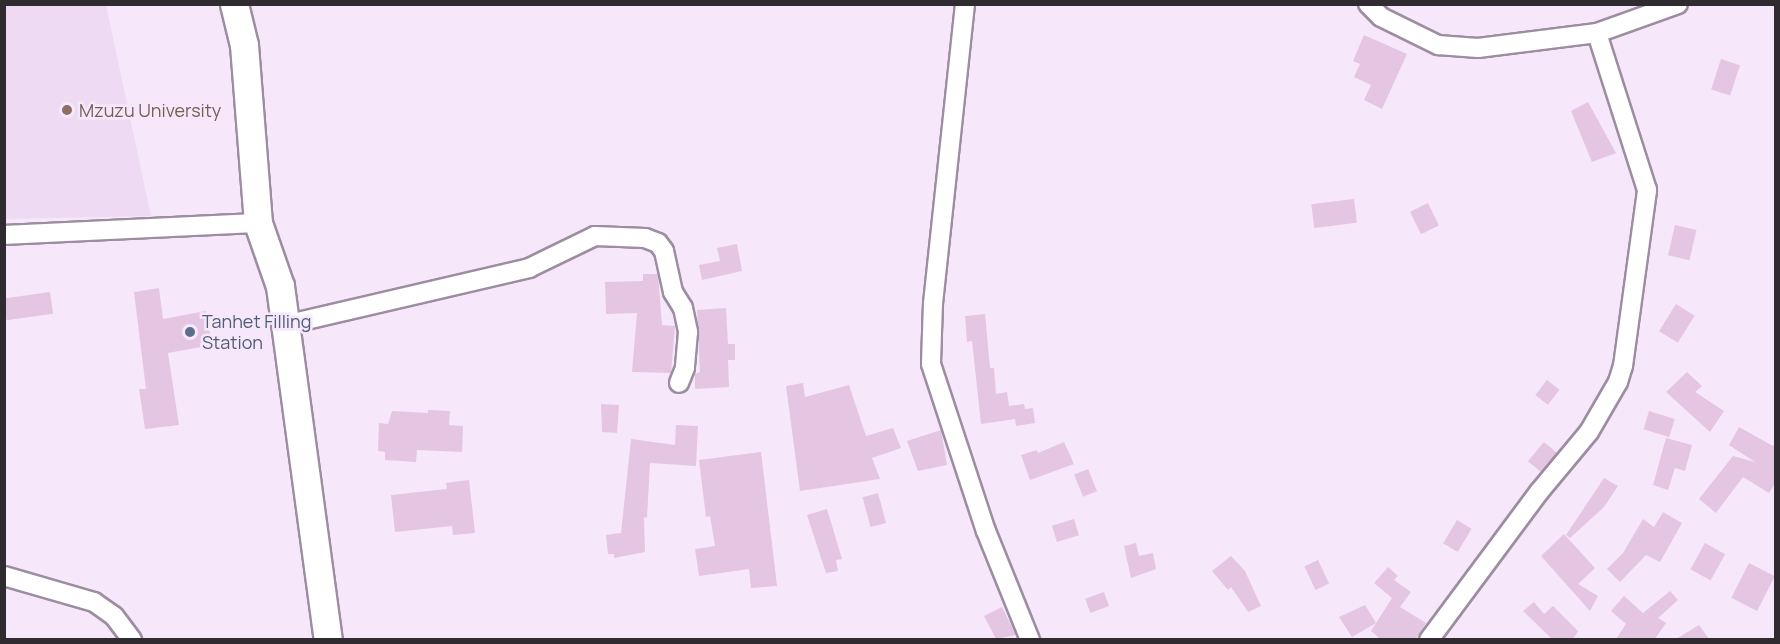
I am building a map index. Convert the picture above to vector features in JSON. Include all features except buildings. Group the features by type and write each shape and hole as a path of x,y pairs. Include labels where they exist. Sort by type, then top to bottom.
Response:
{"highway":[{"path":"234,4 244,45 258,223 280,286 328,639"}],"street":[{"path":"965,4 933,303 931,364 986,531 1030,639"},
{"path":"1368,4 1381,17 1438,45 1478,48 1597,33 1678,4"},
{"path":"1429,639 1539,492 1589,432 1618,382 1623,366 1647,190 1597,33"},
{"path":"4,235 258,223"},
{"path":"285,325 530,268 596,236 645,238 658,243 664,251 673,292 683,308 688,332 680,383"},
{"path":"4,576 94,602 114,616 132,639"}],"shaded area":[{"name":"Mzuzu University","path":"4,5 106,5 151,216 5,219"}],"place":[{"name":"Mzuzu University","path":"67,110"},
{"name":"Tanhet Filling Station","path":"190,332"}]}
